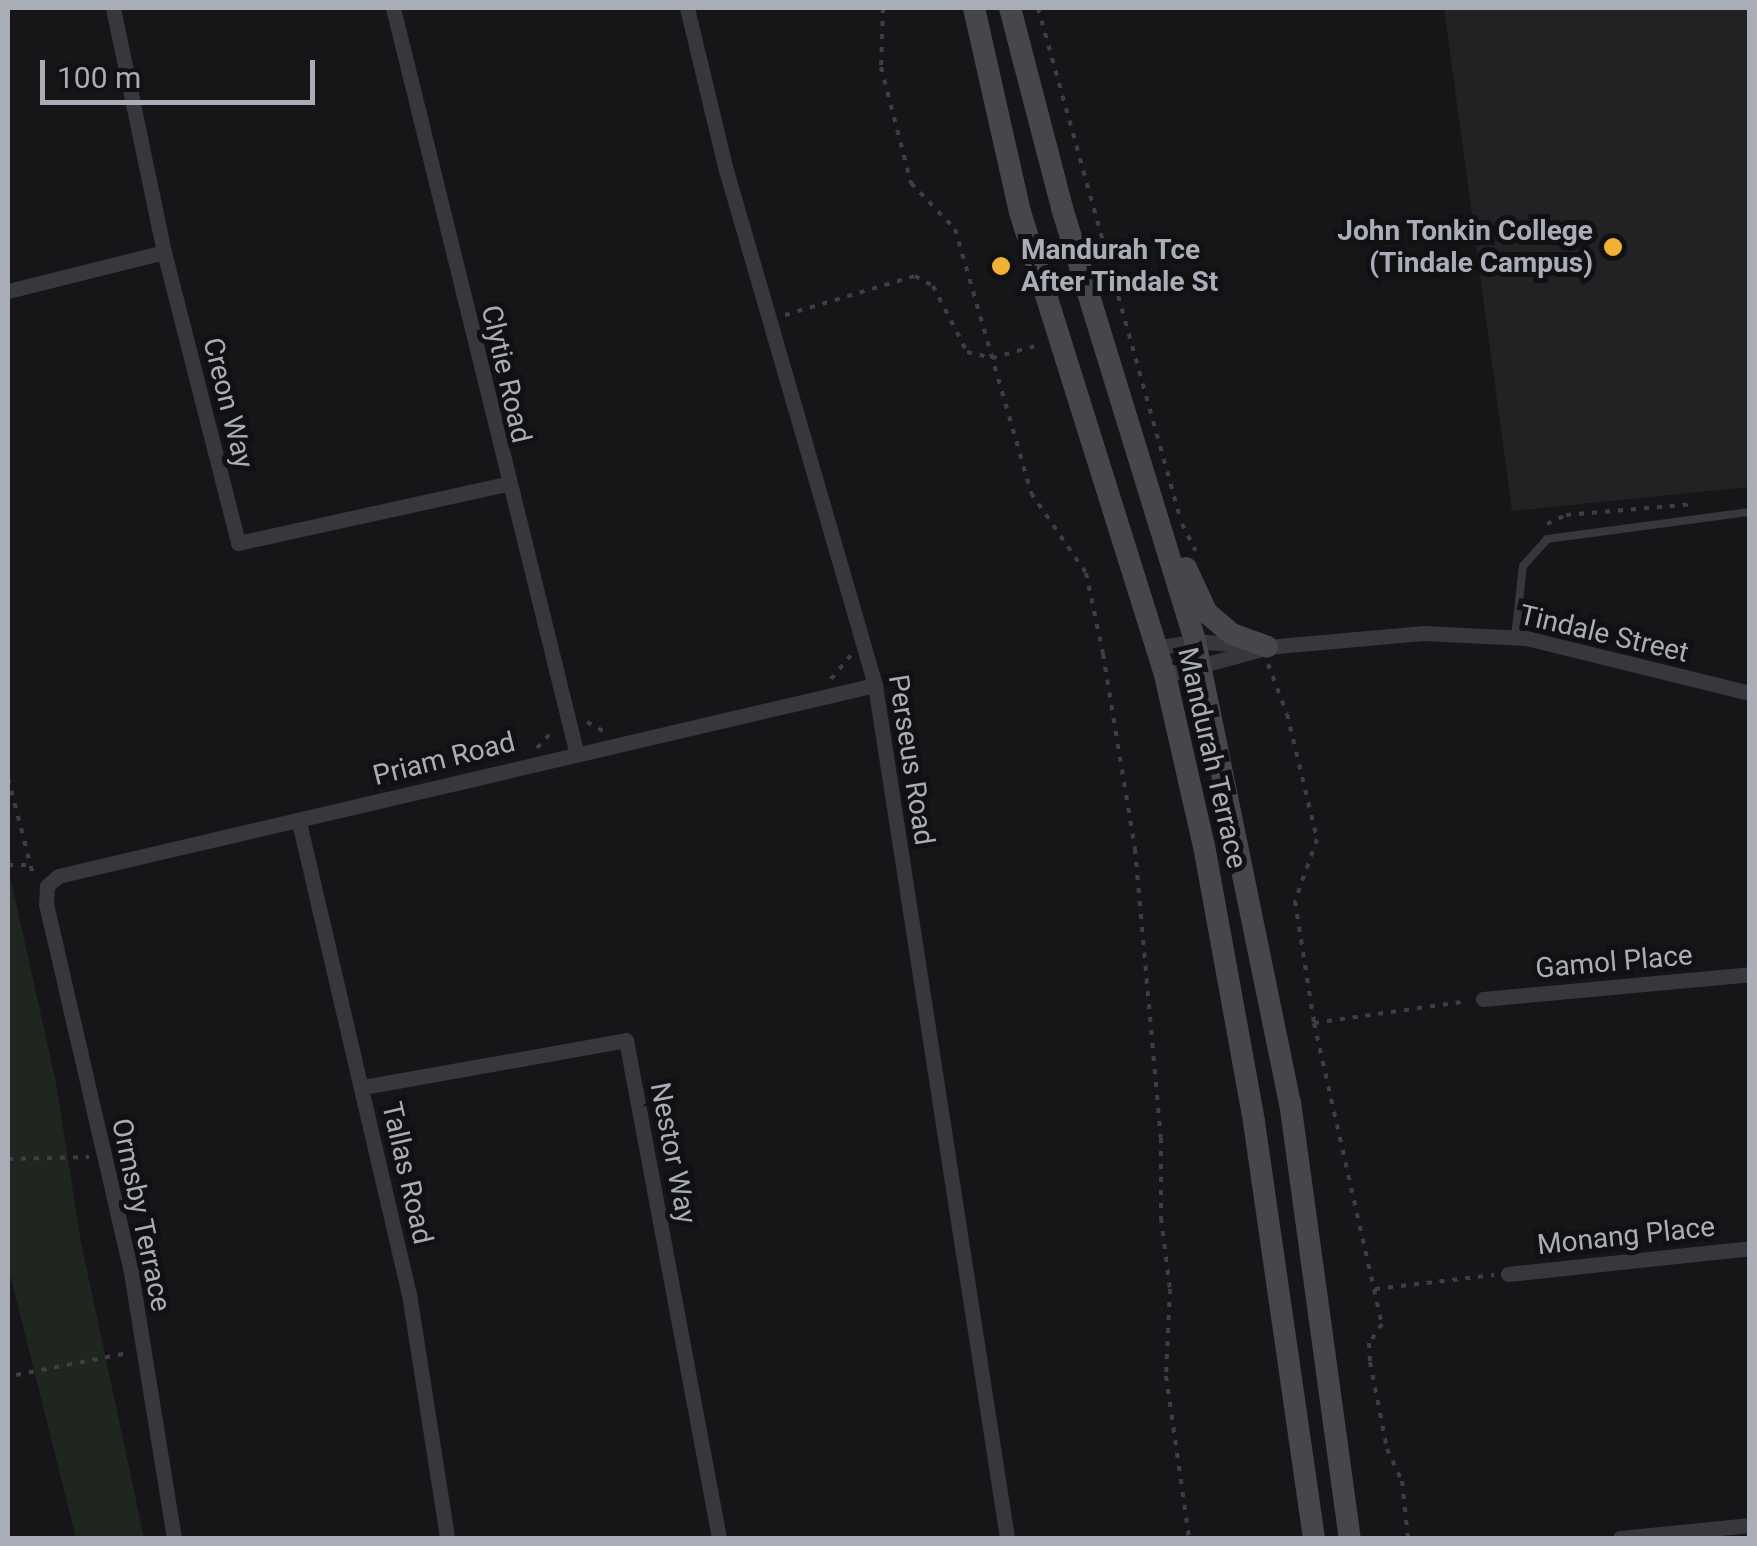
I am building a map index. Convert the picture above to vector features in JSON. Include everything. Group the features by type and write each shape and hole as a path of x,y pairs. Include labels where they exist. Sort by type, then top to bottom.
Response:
{"main road":[{"name":"Mandurah Terrace","path":"974,8 1020,212 1063,338 1156,648 1204,846 1254,1122 1314,1538"},
{"name":"Mandurah Terrace","path":"1010,8 1098,326 1195,641 1290,1102 1350,1538"},
{"path":"1161,532 1207,613 1232,634 1267,647"}],"street":[{"name":"Creon Way","path":"113,8 164,252 238,544 506,484"},
{"name":"Clytie Road","path":"392,8 506,484 576,752"},
{"name":"Perseus Road","path":"688,8 726,170 875,686 1007,1538"},
{"path":"8,291 164,252"},
{"name":"Tindale Street","path":"1156,648 1195,641 1267,647 1422,633 1515,637 1750,694"},
{"name":"Tindale Street","path":"1164,676 1267,647"},
{"name":"Priam Road","path":"46,905 48,886 58,876 299,822 576,752 875,686"},
{"name":"Tallas Road","path":"299,822 409,1294 447,1538"},
{"name":"Ormsby Terrace","path":"46,905 131,1272 174,1538"},
{"name":"Gamol Place","path":"1483,999 1750,974"},
{"name":"Nestor Way","path":"363,1087 626,1040 719,1538"},
{"name":"Monang Place","path":"1508,1274 1750,1248"},
{"path":"1620,1538 1750,1525"}],"lane":[{"path":"1515,637 1524,566 1547,538 1750,512"}],"path":[{"path":"883,8 881,67 911,183 955,229 1031,493 1086,573 1124,776 1161,1138 1161,1218 1170,1290 1166,1376 1189,1538"},
{"path":"1038,8 1182,523 1204,568"},
{"path":"782,316 915,276 932,286 968,352 992,358 1063,338"},
{"path":"1098,326 1124,317"},
{"path":"1267,647 1268,676 1287,714 1317,839 1294,901 1314,1023 1382,1324 1368,1343 1370,1362 1387,1449 1402,1481 1408,1538"},
{"path":"8,865 31,864"},
{"path":"1314,1023 1483,999"},
{"path":"8,1159 89,1157"},
{"path":"1375,1289 1508,1274"},
{"path":"16,1375 132,1352"}],"shaded area":[{"name":"John Tonkin College (Tindale Campus)","path":"1444,8 1749,8 1749,487 1512,511"},
{"path":"8,867 56,1083 81,1242 144,1538 76,1538 8,1266"}],"place":[{"name":"John Tonkin College (Tindale Campus)","path":"1613,247"},
{"name":"Mandurah Tce After Tindale St","path":"1001,266"}]}
